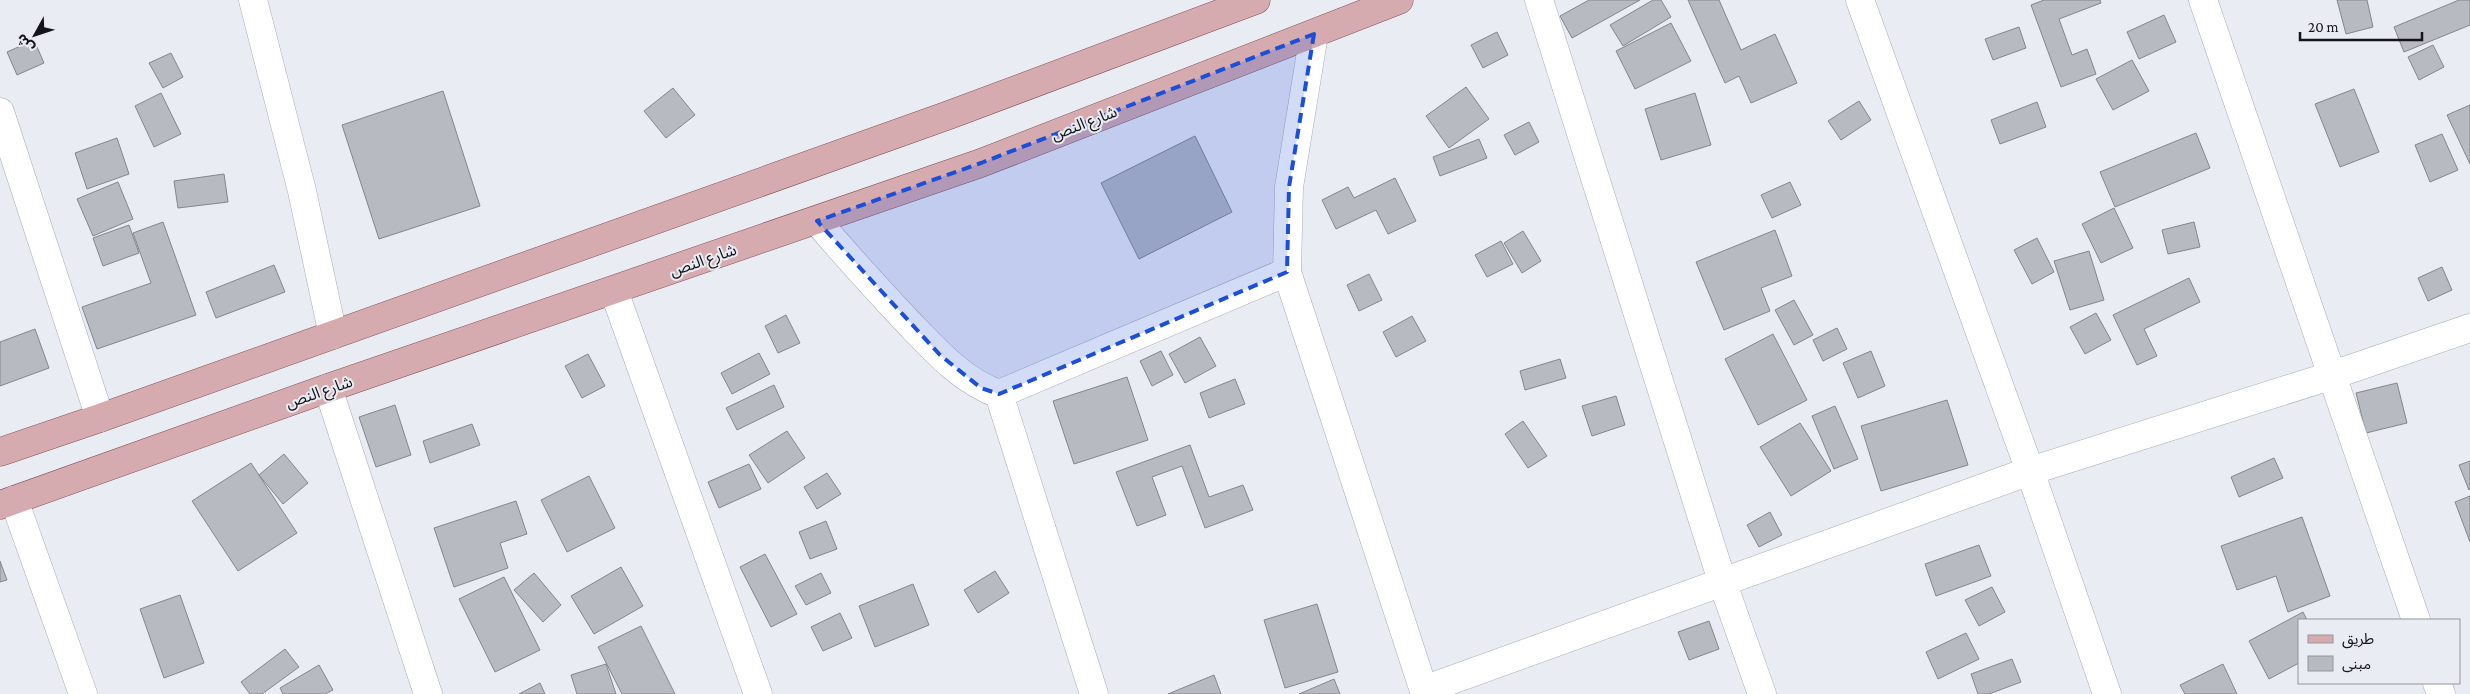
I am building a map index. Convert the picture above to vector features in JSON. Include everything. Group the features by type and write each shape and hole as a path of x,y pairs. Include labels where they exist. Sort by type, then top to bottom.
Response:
{"main road":[{"path":"0,452 950,115 1256,0"},
{"name":"شارع النص","path":"7,502 328,388 981,163 1399,0"}],"street":[{"path":"254,0 302,191 333,335"},
{"path":"1539,0 1722,581 1762,694"},
{"path":"1860,0 2030,471 2108,694"},
{"path":"2203,0 2330,376 2416,619"},
{"path":"1314,34 1289,187 1287,272 1425,692 1722,581 2030,471 2330,376 2470,328"},
{"path":"0,112 100,418"},
{"path":"817,220 874,286 940,355 981,388 999,394 1287,272"},
{"path":"614,291 758,694"},
{"path":"328,388 428,694"},
{"path":"999,394 1094,694"},
{"path":"7,502 83,694"}],"highlighted area":[{"path":"1314,34 1289,187 1287,272 999,394 981,388 940,355 817,221 981,163"}],"building":[{"path":"1589,0 1640,0 1572,38 1560,16"},
{"path":"1653,0 1661,0 1671,17 1623,46 1610,25"},
{"path":"1688,0 1719,0 1741,50 1775,34 1797,83 1751,103 1739,76 1725,83"},
{"path":"2044,0 2100,0 2101,3 2059,19 2072,55 2087,49 2096,74 2061,87 2031,5"},
{"path":"2337,0 2367,0 2373,27 2346,34"},
{"path":"2459,0 2470,0 2470,25 2404,52 2394,27"},
{"path":"2164,15 2176,42 2139,59 2127,32"},
{"path":"1671,23 1691,61 1635,89 1616,51"},
{"path":"2019,27 2026,48 1993,60 1985,39"},
{"path":"1497,32 1508,55 1483,68 1471,45"},
{"path":"34,40 44,63 17,75 7,52"},
{"path":"2433,45 2444,67 2419,80 2408,57"},
{"path":"171,53 183,77 163,88 149,63"},
{"path":"2132,60 2149,91 2113,110 2096,79"},
{"path":"1466,87 1489,119 1449,148 1426,116"},
{"path":"673,88 695,115 666,138 644,111"},
{"path":"2354,89 2379,152 2340,167 2315,104"},
{"path":"443,91 480,206 379,239 342,125"},
{"path":"161,93 181,134 154,147 135,106"},
{"path":"1695,93 1711,145 1661,160 1645,109"},
{"path":"1859,101 1871,120 1841,140 1828,121"},
{"path":"2037,102 2046,127 2000,144 1991,120"},
{"path":"2470,105 2470,164 2447,115"},
{"path":"1529,122 1539,142 1515,155 1504,135"},
{"path":"2196,133 2210,168 2115,207 2100,172"},
{"path":"2442,134 2458,170 2430,182 2415,145"},
{"path":"1195,136 1232,212 1139,259 1101,183"},
{"path":"117,138 129,174 87,189 75,153"},
{"path":"1479,139 1487,158 1440,176 1433,157"},
{"path":"224,174 228,202 178,208 174,181"},
{"path":"1395,178 1416,221 1388,234 1376,210 1336,229 1322,200 1348,187 1354,198"},
{"path":"118,182 133,219 93,236 77,199"},
{"path":"1790,182 1801,205 1772,218 1761,195"},
{"path":"2114,208 2133,248 2101,263 2082,224"},
{"path":"163,222 196,315 97,349 82,307 151,283 133,233"},
{"path":"2194,222 2200,247 2168,254 2162,230"},
{"path":"129,225 139,253 103,266 93,238"},
{"path":"1775,230 1792,276 1761,288 1770,311 1724,330 1696,262"},
{"path":"1523,231 1541,261 1522,273 1504,243"},
{"path":"2037,238 2054,272 2032,284 2014,250"},
{"path":"1501,241 1513,264 1487,277 1475,255"},
{"path":"2089,251 2104,300 2070,310 2054,261"},
{"path":"274,265 285,292 216,318 206,292"},
{"path":"2442,267 2452,290 2428,301 2418,278"},
{"path":"1369,274 1382,300 1359,311 1347,285"},
{"path":"2189,278 2200,302 2144,329 2157,356 2137,365 2113,315"},
{"path":"1794,300 1813,335 1794,345 1775,310"},
{"path":"2096,313 2111,340 2085,354 2070,327"},
{"path":"786,315 800,343 778,353 765,326"},
{"path":"1412,316 1426,341 1396,357 1383,332"},
{"path":"1837,328 1847,349 1823,361 1813,340"},
{"path":"35,329 49,368 0,386 0,342"},
{"path":"1773,334 1807,400 1758,425 1725,359"},
{"path":"1200,337 1216,366 1185,383 1169,354"},
{"path":"1161,351 1173,375 1152,386 1140,361"},
{"path":"1871,351 1885,386 1858,398 1843,363"},
{"path":"759,353 770,374 732,394 721,373"},
{"path":"588,354 605,386 582,398 565,366"},
{"path":"1560,359 1566,378 1525,390 1520,371"},
{"path":"1127,377 1148,440 1074,464 1053,401"},
{"path":"1235,379 1245,404 1209,418 1200,393"},
{"path":"2397,383 2407,423 2366,433 2356,393"},
{"path":"774,385 784,407 737,430 726,408"},
{"path":"1616,396 1625,425 1592,436 1582,406"},
{"path":"1947,400 1968,465 1881,491 1861,426"},
{"path":"395,405 411,455 376,467 359,417"},
{"path":"1835,406 1858,459 1834,469 1812,416"},
{"path":"1523,421 1547,456 1528,468 1505,434"},
{"path":"1800,423 1831,471 1791,496 1760,447"},
{"path":"472,424 480,445 430,463 423,441"},
{"path":"787,431 805,458 768,483 749,455"},
{"path":"1190,445 1209,497 1243,485 1253,510 1205,528 1182,466 1152,477 1166,515 1137,526 1116,472"},
{"path":"284,454 308,483 283,504 259,475"},
{"path":"2274,458 2283,478 2239,497 2231,477"},
{"path":"2470,461 2470,489 2469,490 2459,465"},
{"path":"251,463 297,533 238,571 192,501"},
{"path":"749,464 761,489 719,508 708,482"},
{"path":"827,473 841,494 817,509 804,487"},
{"path":"589,476 615,528 567,552 541,500"},
{"path":"2470,496 2470,542 2455,502"},
{"path":"516,501 527,534 500,543 508,568 454,587 434,528"},
{"path":"1770,512 1782,535 1759,547 1747,525"},
{"path":"2302,517 2330,596 2288,612 2276,576 2237,590 2221,546"},
{"path":"826,521 837,549 810,559 799,532"},
{"path":"1979,545 1991,576 1936,596 1925,564"},
{"path":"765,554 797,614 771,627 740,567"},
{"path":"0,561 7,580 0,582"},
{"path":"621,567 643,606 594,634 571,596"},
{"path":"995,571 1009,593 978,613 964,590"},
{"path":"534,573 561,605 543,622 514,590"},
{"path":"821,573 831,593 806,605 795,586"},
{"path":"504,577 540,650 495,672 459,599"},
{"path":"913,584 929,625 875,647 859,606"},
{"path":"1992,587 2005,612 1979,626 1965,600"},
{"path":"180,595 204,663 164,678 140,609"},
{"path":"1317,604 1338,672 1285,688 1264,620"},
{"path":"2303,612 2306,619 2298,619 2298,664 2269,679 2249,641"},
{"path":"840,613 852,638 823,651 811,627"},
{"path":"1709,621 1719,649 1689,660 1678,632"},
{"path":"641,626 675,694 622,694 598,647"},
{"path":"1966,633 1979,659 1938,679 1926,652"},
{"path":"285,649 299,667 262,694 250,694 241,682"},
{"path":"2012,659 2021,682 1989,694 1978,694 1971,674"},
{"path":"606,664 616,694 577,694 571,675"},
{"path":"2223,664 2237,694 2185,694 2180,685"},
{"path":"319,665 333,690 325,694 283,694 280,688"},
{"path":"1214,675 1221,694 1168,694"},
{"path":"1334,679 1340,694 1299,694"},
{"path":"540,683 545,694 519,694"}]}
